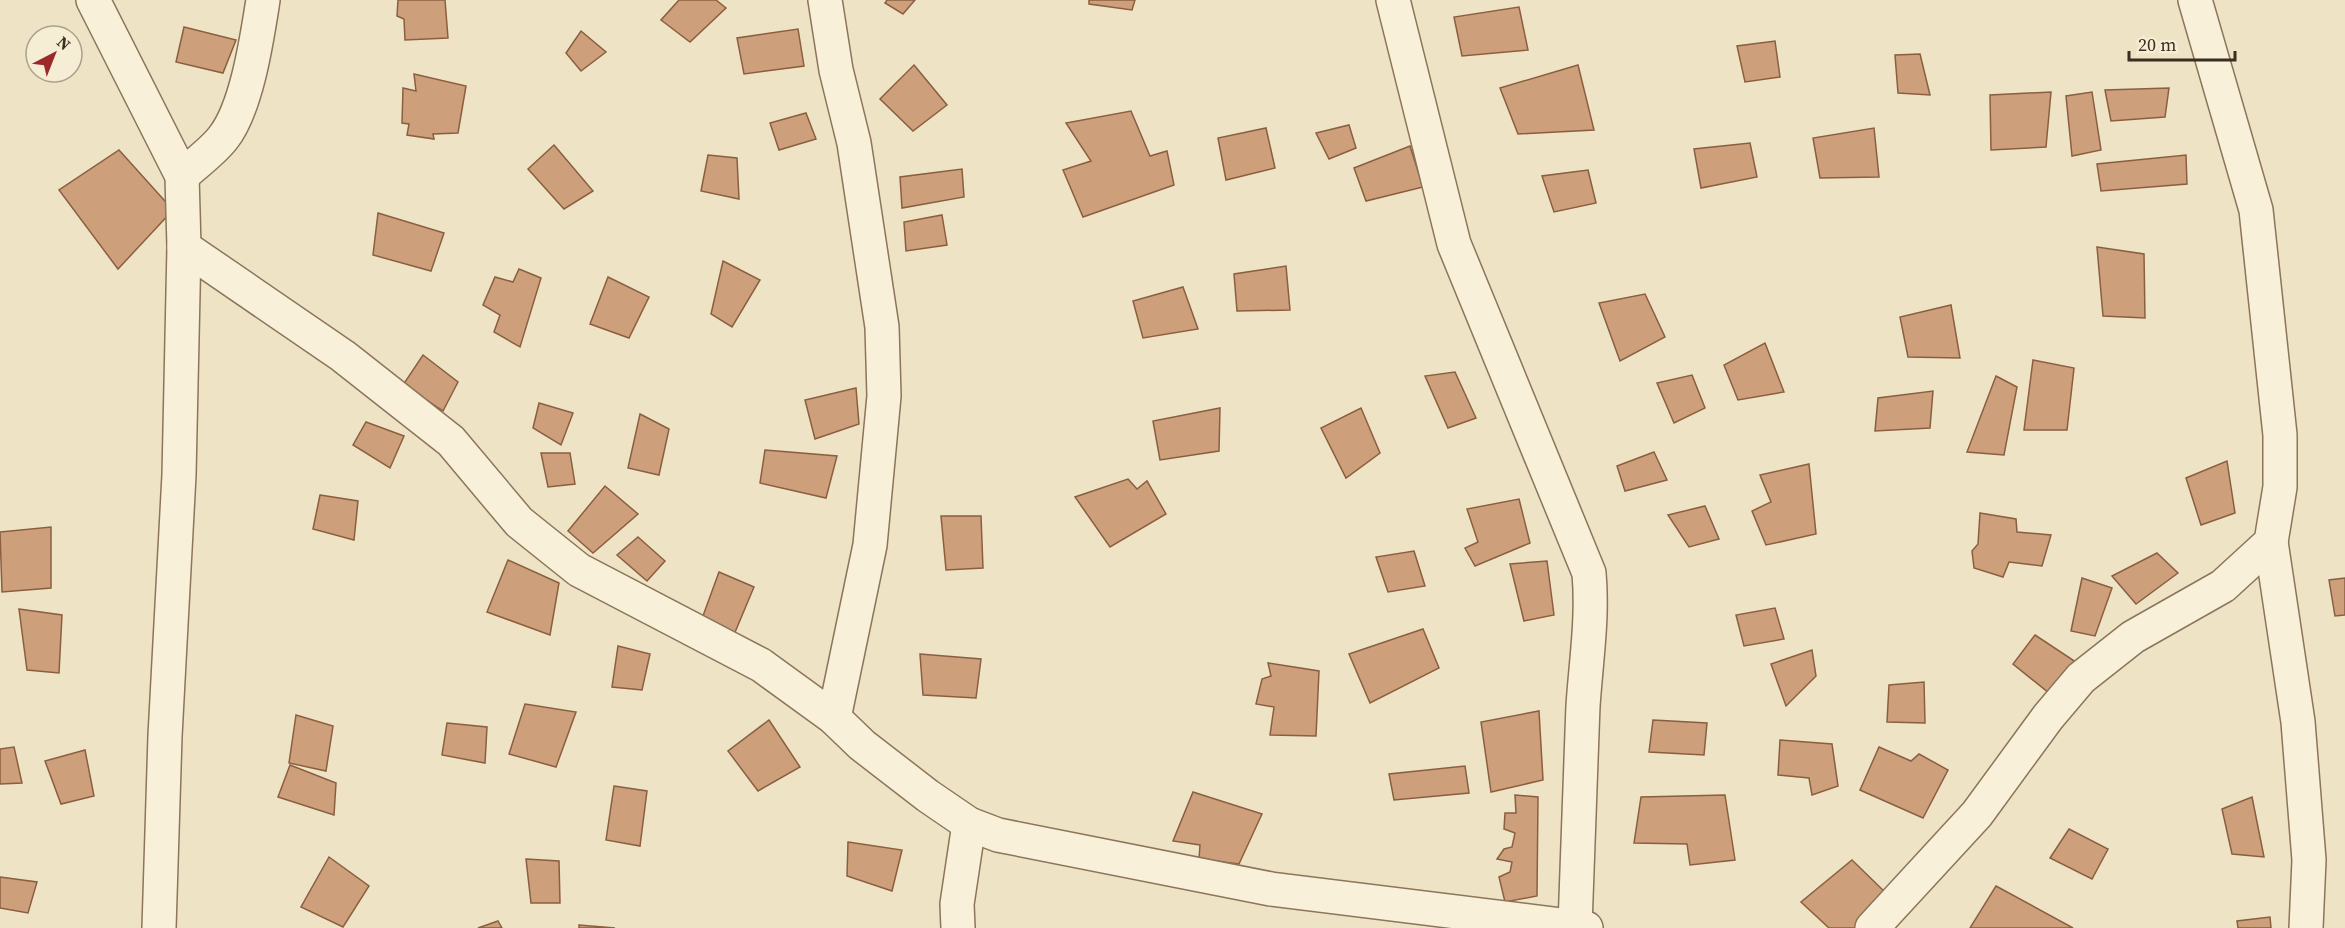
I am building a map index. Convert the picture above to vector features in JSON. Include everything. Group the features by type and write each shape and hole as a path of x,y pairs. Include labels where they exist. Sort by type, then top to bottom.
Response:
{"street":[{"path":"93,0 182,176 184,247 179,474 165,736 159,928"},
{"path":"182,176 224,138 240,102 250,68 263,0"},
{"path":"825,0 836,70 854,143 882,327 884,396 870,545 834,718"},
{"path":"184,247 343,356 451,441 519,522 579,570 761,665 834,718 899,774 969,824 998,835 1271,889 1497,923 1580,927 1584,702 1590,646 1589,573 1454,244 1393,0"},
{"path":"2195,0 2256,210 2280,435 2280,487 2271,542 2298,722 2309,860 2306,928"},
{"path":"1872,928 1977,814 2048,717 2081,678 2133,638 2223,586 2271,542"},
{"path":"958,928 957,904 969,824"}],"building":[{"path":"398,0 445,0 448,38 405,40 404,19 397,16"},
{"path":"679,0 716,0 726,8 690,42 661,20"},
{"path":"887,0 915,0 903,14 885,3"},
{"path":"1089,0 1135,0 1132,10 1089,4"},
{"path":"1519,7 1528,50 1462,56 1454,17"},
{"path":"184,27 236,40 223,73 176,62"},
{"path":"798,29 804,66 744,74 737,38"},
{"path":"581,31 606,52 581,71 566,53"},
{"path":"1775,41 1780,77 1745,82 1737,46"},
{"path":"1920,54 1930,95 1898,93 1895,55"},
{"path":"914,65 947,105 913,131 880,99"},
{"path":"1578,65 1594,130 1518,134 1500,88"},
{"path":"414,74 466,86 458,133 433,134 434,139 407,135 409,124 402,123 403,88 416,91"},
{"path":"2169,88 2165,117 2111,121 2105,90"},
{"path":"2051,92 2046,147 1991,150 1990,95"},
{"path":"2092,92 2101,150 2072,156 2066,96"},
{"path":"1131,111 1150,156 1167,151 1174,185 1083,217 1063,170 1091,161 1066,123"},
{"path":"806,113 816,139 779,150 770,123"},
{"path":"1349,125 1356,148 1329,159 1316,133"},
{"path":"1266,128 1275,168 1226,180 1218,138"},
{"path":"1874,128 1879,177 1820,178 1813,138"},
{"path":"1750,143 1757,177 1701,188 1694,149"},
{"path":"554,145 593,191 564,209 528,169"},
{"path":"1410,146 1423,187 1366,201 1354,168"},
{"path":"119,150 173,210 118,269 59,190"},
{"path":"708,155 737,158 739,199 701,191"},
{"path":"2186,155 2187,184 2101,191 2097,164"},
{"path":"962,169 964,197 902,208 900,177"},
{"path":"1588,170 1596,203 1554,212 1542,176"},
{"path":"378,213 444,233 431,271 373,255"},
{"path":"942,215 947,245 906,251 904,222"},
{"path":"2097,247 2144,254 2145,318 2103,316"},
{"path":"723,261 760,280 732,327 711,314"},
{"path":"1286,266 1290,310 1237,311 1234,274"},
{"path":"519,269 541,278 520,347 494,332 500,315 483,305 495,277 513,282"},
{"path":"608,277 649,297 629,338 590,324"},
{"path":"1183,287 1198,329 1143,338 1133,301"},
{"path":"1645,294 1665,337 1620,361 1599,303"},
{"path":"1951,305 1960,358 1908,357 1900,317"},
{"path":"1765,343 1784,392 1738,400 1724,365"},
{"path":"423,355 458,382 443,411 403,385"},
{"path":"2033,360 2074,368 2067,430 2024,430"},
{"path":"1455,372 1476,418 1448,428 1425,376"},
{"path":"1692,375 1705,408 1674,423 1657,383"},
{"path":"1996,376 2017,387 2004,455 1967,452"},
{"path":"856,388 859,424 815,439 805,400"},
{"path":"1933,391 1930,428 1875,431 1878,398"},
{"path":"539,403 573,413 561,445 533,428"},
{"path":"1220,408 1219,451 1160,460 1153,421"},
{"path":"1361,408 1380,453 1346,478 1321,428"},
{"path":"640,414 669,429 659,475 628,468"},
{"path":"366,422 404,436 390,468 353,445"},
{"path":"765,450 837,456 826,498 760,483"},
{"path":"1654,452 1667,480 1625,491 1617,466"},
{"path":"541,453 570,453 575,484 548,487"},
{"path":"2227,461 2235,513 2201,525 2186,478"},
{"path":"1809,464 1816,534 1766,545 1752,511 1771,502 1760,475"},
{"path":"1128,479 1137,489 1147,481 1166,514 1110,547 1075,497"},
{"path":"605,486 638,514 593,553 568,531"},
{"path":"320,495 358,501 354,540 313,529"},
{"path":"1519,499 1530,543 1475,566 1465,548 1478,542 1467,509"},
{"path":"1705,506 1719,539 1689,547 1668,515"},
{"path":"1980,513 2016,519 2017,532 2051,535 2042,566 2009,562 2003,577 1974,568 1972,551 1978,544"},
{"path":"941,516 981,516 983,568 946,570"},
{"path":"51,527 51,588 2,592 0,532"},
{"path":"638,537 665,561 647,581 617,555"},
{"path":"1414,551 1425,586 1388,592 1376,557"},
{"path":"2157,553 2178,573 2136,604 2112,576"},
{"path":"508,560 559,583 550,635 487,612"},
{"path":"1547,561 1554,615 1524,621 1510,564"},
{"path":"719,572 754,587 733,637 700,624"},
{"path":"2082,578 2112,588 2095,636 2071,631"},
{"path":"2345,578 2345,615 2335,616 2329,580"},
{"path":"1775,608 1784,639 1744,646 1736,615"},
{"path":"19,609 62,615 59,673 27,670"},
{"path":"1423,629 1439,668 1370,703 1349,654"},
{"path":"2035,635 2082,666 2049,693 2013,664"},
{"path":"618,646 650,654 642,690 612,687"},
{"path":"1812,650 1816,676 1786,706 1771,664"},
{"path":"920,654 981,659 976,698 923,695"},
{"path":"1268,663 1319,671 1316,736 1270,735 1274,707 1256,704 1262,679 1271,676"},
{"path":"1924,682 1925,723 1887,722 1889,685"},
{"path":"525,704 576,712 556,767 509,754"},
{"path":"1539,711 1543,780 1491,792 1481,722"},
{"path":"296,715 333,726 326,771 289,763"},
{"path":"769,720 800,767 758,791 728,751"},
{"path":"1653,720 1707,723 1704,755 1649,752"},
{"path":"447,723 487,727 485,763 442,755"},
{"path":"1780,740 1832,744 1838,786 1812,795 1809,778 1778,775"},
{"path":"14,747 22,783 0,784 0,749"},
{"path":"1879,747 1911,761 1919,754 1948,770 1923,818 1860,790"},
{"path":"85,750 94,796 61,804 45,761"},
{"path":"290,765 336,783 334,815 278,797"},
{"path":"1465,766 1469,793 1394,800 1389,774"},
{"path":"614,786 647,791 640,846 606,840"},
{"path":"1193,792 1262,814 1239,864 1199,859 1200,845 1173,841"},
{"path":"1515,795 1538,797 1537,896 1505,902 1499,877 1510,872 1512,862 1497,859 1504,849 1512,847 1515,833 1504,829 1505,813 1516,813"},
{"path":"1725,795 1735,860 1690,865 1687,844 1634,843 1641,797"},
{"path":"2252,797 2264,857 2232,854 2222,809"},
{"path":"2069,829 2108,849 2092,879 2050,858"},
{"path":"848,842 902,850 892,891 847,876"},
{"path":"329,857 369,886 343,927 301,907"},
{"path":"526,859 559,861 560,903 531,903"},
{"path":"1852,860 1887,894 1861,928 1829,928 1801,902"},
{"path":"0,877 37,882 28,913 0,908"},
{"path":"1996,886 2073,928 1970,928"},
{"path":"2270,917 2271,928 2238,928 2237,921"},
{"path":"498,921 502,928 478,928"},
{"path":"579,925 615,928 579,928"}]}
